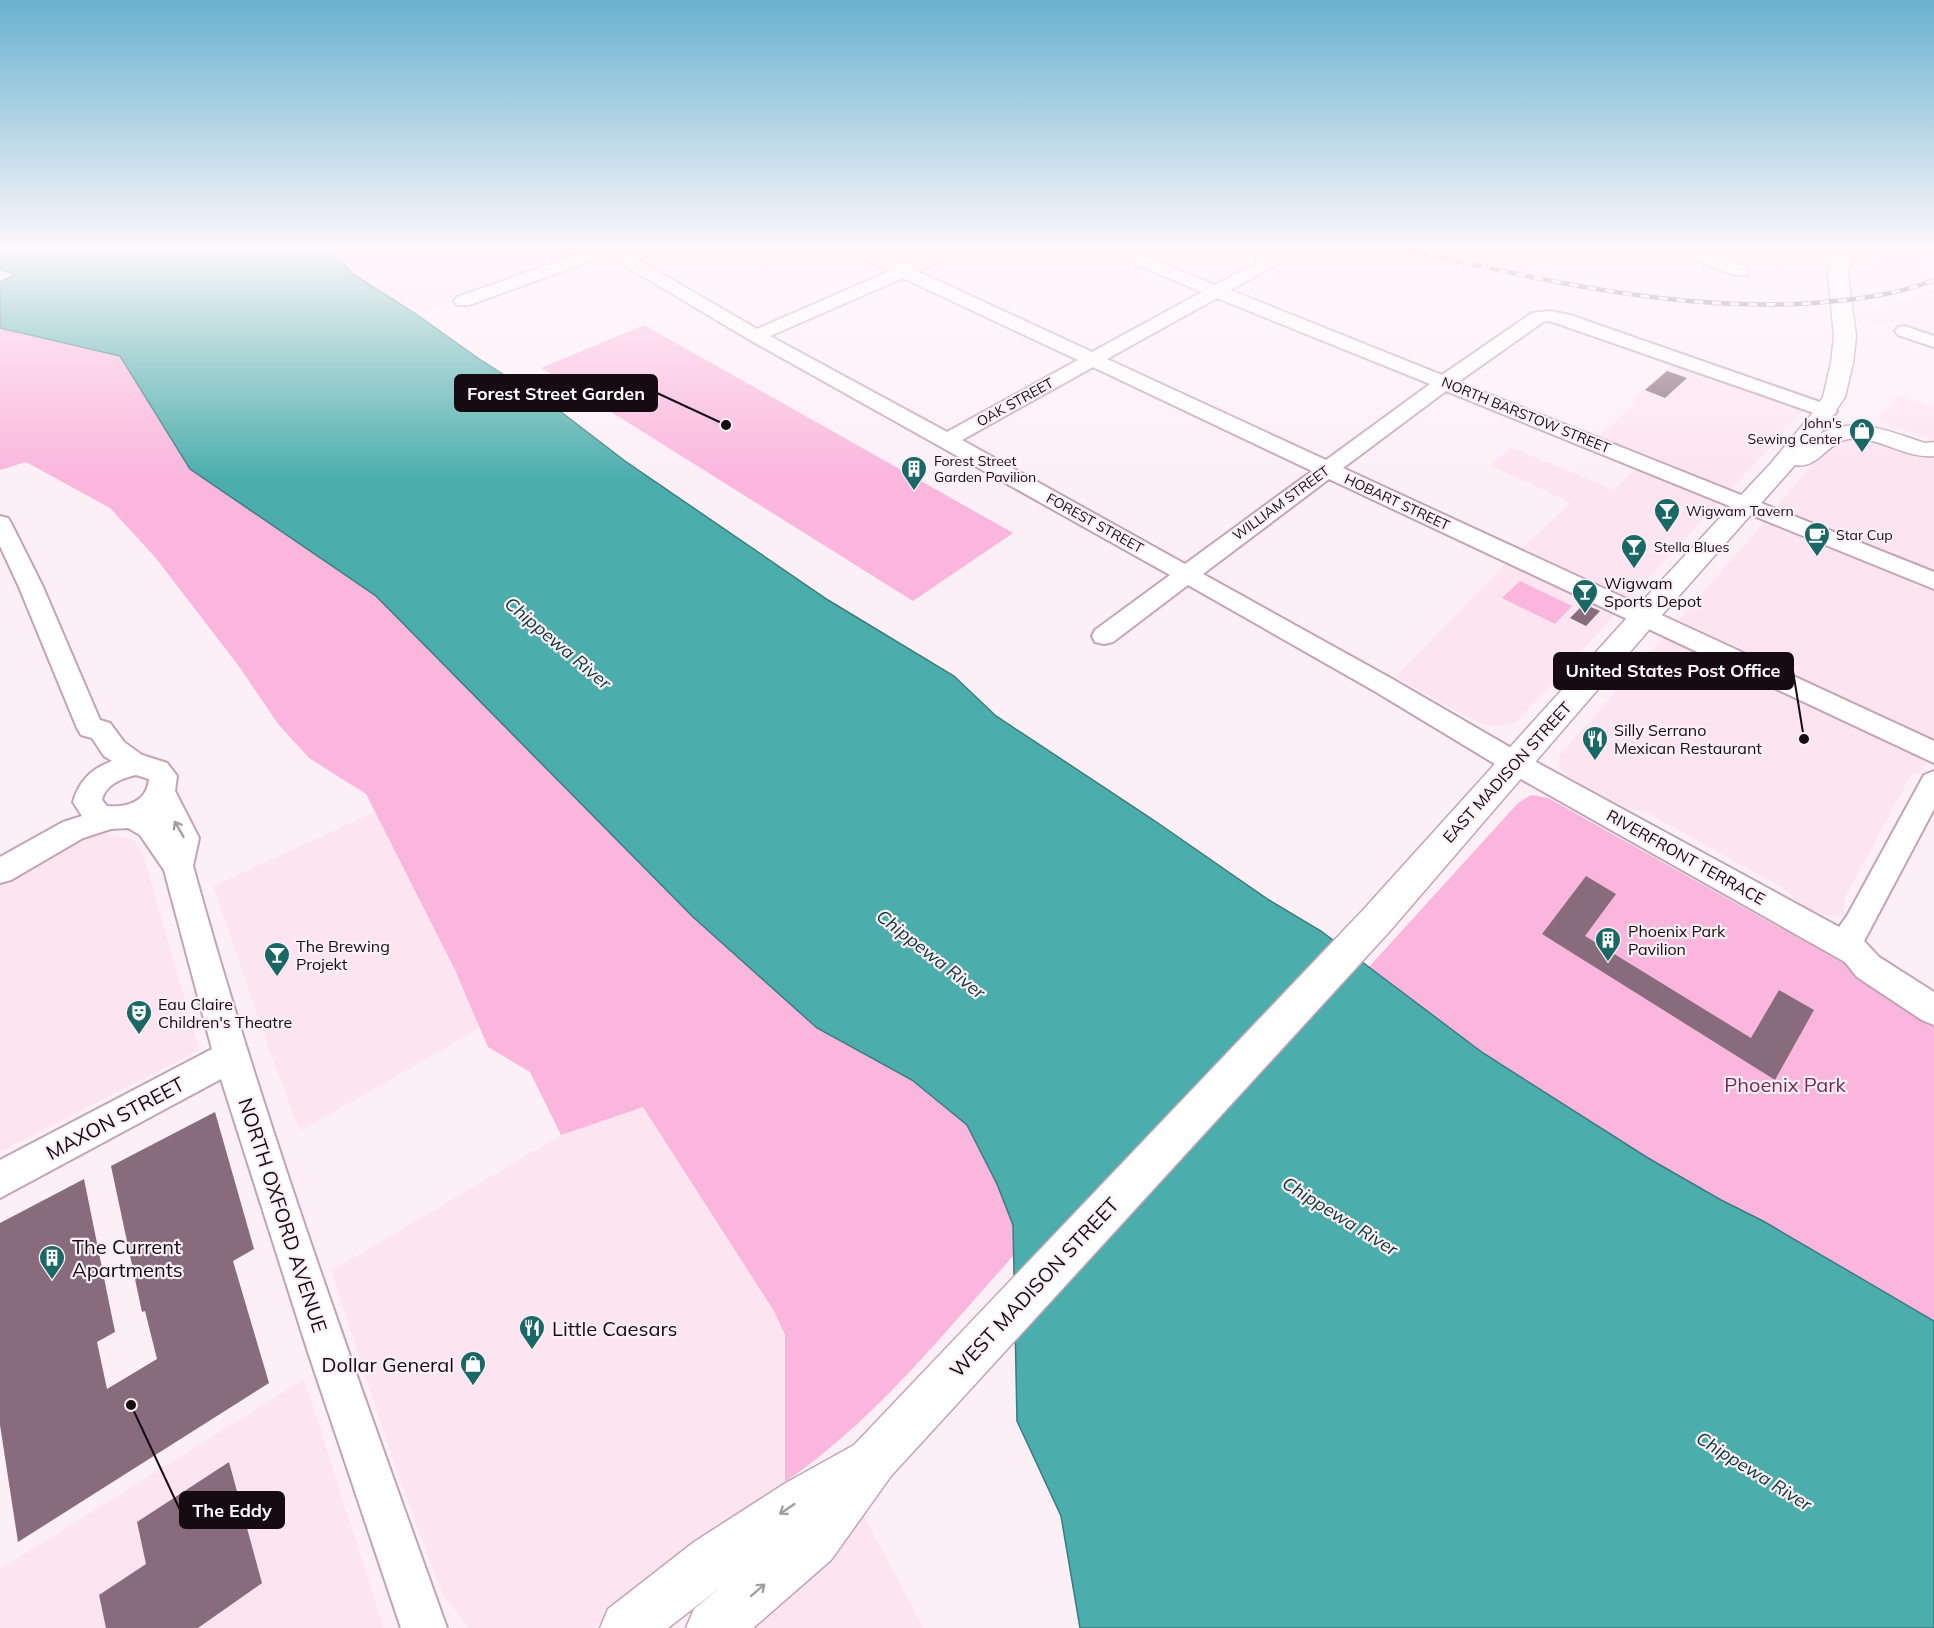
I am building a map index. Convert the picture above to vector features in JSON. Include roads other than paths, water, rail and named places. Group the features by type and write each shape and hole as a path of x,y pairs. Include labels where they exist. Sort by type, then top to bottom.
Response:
{"main road":[{"path":"1823,327 1831,403 1934,449"},
{"name":"EAST MADISON STREET","path":"1194,1114 1376,921 1644,617 1780,468 1831,403 1842,363 1844,327"},
{"path":"1780,468 1801,459 1831,437 1842,433 1860,433 1924,450 1934,449"},
{"name":"WEST MADISON STREET","path":"713,1628 813,1542 874,1459 1194,1114"},
{"name":"WEST MADISON STREET","path":"627,1628 748,1535 795,1503 874,1459"}],"street":[{"name":"FOREST STREET","path":"741,327 1385,686 1515,763"},
{"path":"756,336 776,327"},
{"name":"HOBART STREET","path":"1024,327 1934,753"},
{"name":"OAK STREET","path":"947,440 1151,327"},
{"name":"NORTH BARSTOW STREET","path":"1308,327 1934,581"},
{"name":"WILLIAM STREET","path":"1104,636 1446,382 1524,327"},
{"name":"WILLIAM STREET","path":"1585,327 1831,403"},
{"path":"1904,331 1934,342"},
{"path":"0,523 31,587 90,728 86,737 100,756 96,785"},
{"path":"0,857 49,825 96,785 136,765 114,749 101,730 90,728"},
{"name":"RIVERFRONT TERRACE","path":"1515,763 1849,949 1868,967 1934,1010"},
{"name":"NORTH OXFORD AVENUE","path":"136,765 158,768 163,776 162,794 184,838 178,866"},
{"path":"1849,949 1858,925 1934,782"},
{"name":"NORTH OXFORD AVENUE","path":"96,785 87,802 90,810 98,816 120,817 150,827 178,866 231,1056 328,1352 424,1628"},
{"path":"0,871 73,830 149,807 162,794"},
{"name":"RIVERFRONT TERRACE","path":"1849,949 1875,953 1934,990"},
{"name":"MAXON STREET","path":"0,1180 231,1056"}],"water":[{"name":"Chippewa River","path":"434,327 482,361 552,405 625,461 828,600 954,676 996,716 1269,900 1321,931 1483,1053 1648,1158 1763,1221 1934,1321 1934,1628 1080,1628 1061,1516 1017,1421 1013,1225 997,1184 967,1125 912,1080 817,1028 693,917 376,596 190,469 120,356 0,328"}],"place":[{"name":"Forest Street Garden","path":"726,425"},
{"name":"John's Sewing Center","path":"1862,454"},
{"name":"Forest Street Garden Pavilion","path":"914,492"},
{"name":"Wigwam Tavern","path":"1667,534"},
{"name":"Star Cup","path":"1817,558"},
{"name":"Stella Blues","path":"1634,570"},
{"name":"Wigwam Sports Depot","path":"1585,615"},
{"name":"United States Post Office","path":"1804,739"},
{"name":"Silly Serrano Mexican Restaurant","path":"1595,762"},
{"name":"Phoenix Park Pavilion","path":"1608,963"},
{"name":"The Brewing Projekt","path":"277,978"},
{"name":"Eau Claire Children's Theatre","path":"139,1036"},
{"name":"The Current Apartments","path":"52,1281"},
{"name":"Little Caesars","path":"532,1351"},
{"name":"Dollar General","path":"473,1387"},
{"name":"The Eddy","path":"131,1405"}],"park label":[{"name":"Phoenix Park","path":"1785,1084"}]}
